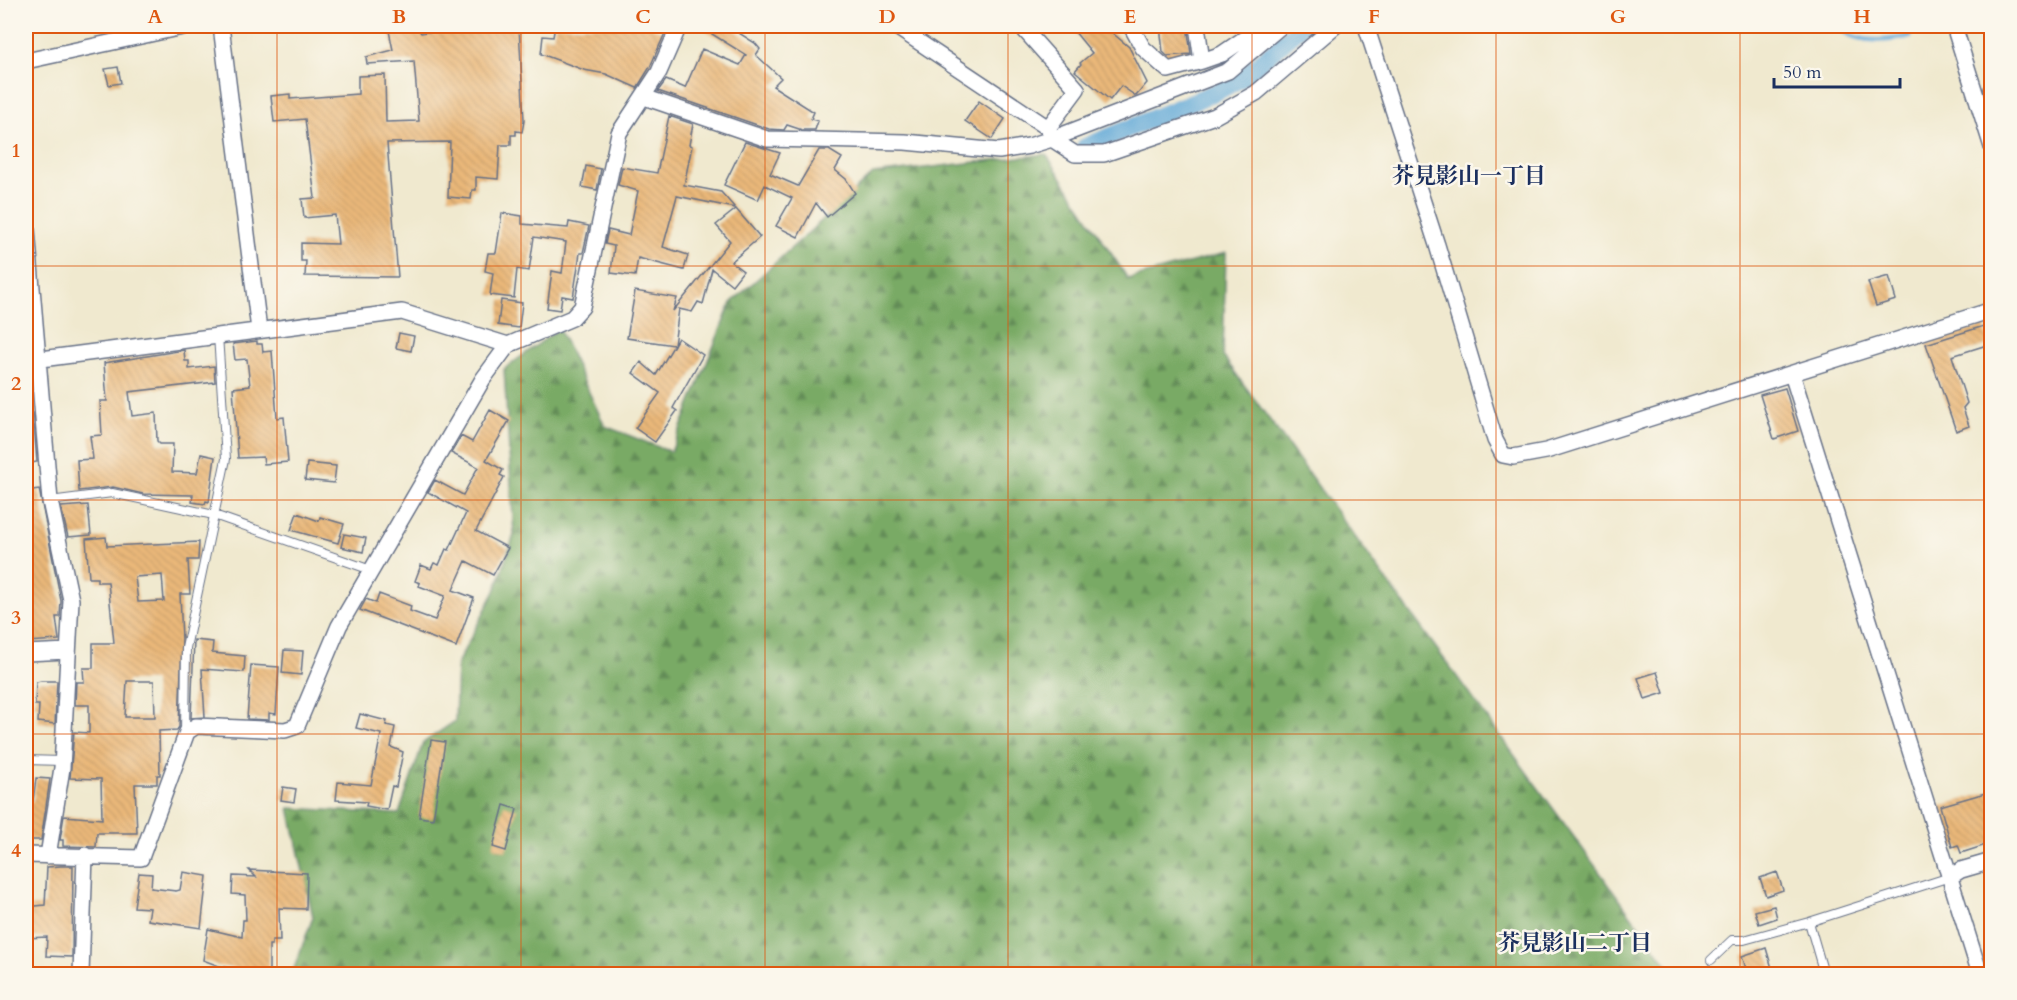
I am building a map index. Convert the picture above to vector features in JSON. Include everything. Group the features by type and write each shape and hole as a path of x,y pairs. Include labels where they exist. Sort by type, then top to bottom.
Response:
{"street":[{"path":"26,62 187,26"},
{"path":"221,26 260,330"},
{"path":"26,855 141,858 188,732 196,726 285,730 297,726 339,626 483,379 508,345 572,318 582,307 618,133 659,72 679,26"},
{"path":"895,26 1050,133 1075,154 1104,154 1215,116 1256,93 1335,26"},
{"path":"1022,26 1077,88 1050,133"},
{"path":"1131,26 1143,48 1168,70 1222,54 1263,26"},
{"path":"1197,26 1202,61"},
{"path":"644,97 767,139 905,142 999,151 1029,146 1050,133 1228,71 1281,26"},
{"path":"1366,26 1437,245 1495,440 1503,455 1513,457 1546,451 1992,310"},
{"path":"1953,26 1992,147"},
{"path":"26,218 31,360 50,501 71,600 62,761 48,855"},
{"path":"31,360 402,312 508,345"},
{"path":"1792,374 1980,975"},
{"path":"26,654 68,651"},
{"path":"81,975 85,855"},
{"path":"1950,877 1961,870 1992,861"}],"lane":[{"path":"185,738 186,648 225,459 218,335"},
{"path":"50,501 112,493 214,515 371,570"},
{"path":"26,760 62,761"},
{"path":"1711,960 1732,940 1744,940 1809,922 1950,877"},
{"path":"1809,922 1824,975"}],"green space":[{"path":"1046,154 1128,279 1226,253 1223,356 1674,974 292,974 313,917 289,808 399,814 423,743 455,721 457,664 495,591 514,535 504,369 559,329 605,426 671,452 731,303 873,174"}],"building":[{"path":"388,26 416,26 421,33 446,29 446,26 519,26 524,121 522,132 516,131 516,135 511,135 511,145 500,145 498,179 476,177 476,190 472,190 471,199 448,197 450,142 387,143 398,277 305,276 306,261 301,261 301,243 338,244 335,215 304,218 302,199 315,198 305,119 274,122 271,96 290,94 290,99 358,94 358,76 385,75 386,122 419,121 414,61 367,64 366,57 393,50"},
{"path":"555,26 649,26 665,33 650,67 637,88 606,74 584,70 541,54 543,36 553,37"},
{"path":"699,26 728,26 755,43 760,49 756,55 781,78 773,86 814,112 811,119 818,121 815,130 802,130 787,125 784,130 769,129 658,91 666,80 685,88 702,49 740,65 746,55"},
{"path":"1070,26 1104,26 1129,47 1147,83 1136,96 1121,86 1110,100 1075,71 1080,63 1092,53"},
{"path":"1160,26 1187,26 1191,54 1167,56 1163,52"},
{"path":"118,67 121,83 109,85 105,69"},
{"path":"979,101 1005,119 992,139 965,121"},
{"path":"669,116 693,124 689,145 692,146 684,185 721,192 735,208 677,196 663,247 688,255 684,270 638,258 635,276 611,273 614,246 605,244 608,230 629,235 638,191 618,185 622,167 657,173"},
{"path":"745,142 780,153 770,174 798,186 819,150 829,150 842,158 835,170 846,179 855,193 827,217 816,203 798,237 776,226 792,198 765,185 758,200 724,185"},
{"path":"586,166 601,169 597,190 582,187"},
{"path":"736,209 760,237 731,262 743,271 732,285 712,269 703,304 698,302 692,312 679,309 674,345 627,338 635,291 677,298 673,311 730,241 716,225"},
{"path":"502,213 522,216 522,224 568,228 569,222 589,226 583,253 580,253 573,298 562,296 560,310 547,308 552,271 562,273 566,242 534,237 529,271 517,269 514,298 490,295 493,273 485,271 488,253 496,253"},
{"path":"1889,276 1896,300 1876,306 1868,282"},
{"path":"501,300 522,303 519,328 498,325"},
{"path":"1984,326 1990,344 1952,356 1967,403 1963,408 1969,426 1956,431 1926,344"},
{"path":"399,333 414,336 411,351 396,348"},
{"path":"678,338 703,355 673,408 677,411 655,442 635,428 660,393 633,373 641,362 656,375"},
{"path":"257,341 257,344 262,344 263,352 272,351 277,418 284,417 288,462 264,464 263,457 238,458 233,388 250,386 247,359 235,360 233,344"},
{"path":"184,350 185,361 189,361 189,369 214,366 215,382 129,392 132,416 156,413 157,441 160,444 173,444 172,472 197,473 201,454 215,457 209,502 206,501 205,504 192,502 193,495 143,494 113,487 79,491 77,460 93,459 90,436 102,435 100,401 107,401 104,363"},
{"path":"1785,388 1798,431 1774,439 1760,395"},
{"path":"490,410 509,421 486,460 503,470 500,475 504,477 476,531 508,548 493,575 466,561 453,590 474,598 456,647 360,610 366,599 376,603 379,594 411,606 410,611 435,620 445,596 419,586 420,583 415,581 421,565 431,569 434,563 439,565 446,549 449,550 466,513 428,492 435,480 463,495 478,467 451,453 461,436 472,442"},
{"path":"33,413 37,462 26,464 26,414"},
{"path":"307,463 336,466 334,483 305,480"},
{"path":"39,489 61,601 60,617 56,617 59,640 26,642 26,597 29,596 26,577 26,491"},
{"path":"88,505 91,535 68,537 61,507"},
{"path":"297,513 319,521 320,517 344,524 338,543 291,530"},
{"path":"344,534 366,538 363,552 341,547"},
{"path":"106,537 107,546 199,542 198,560 188,560 190,594 180,594 182,639 179,727 177,730 159,731 160,775 157,775 157,784 135,784 137,833 97,833 96,847 63,846 63,840 60,840 64,816 102,819 101,779 70,778 74,732 89,733 89,705 75,705 76,682 84,682 83,668 93,668 93,643 114,643 108,582 97,582 97,578 89,578 86,539","holes":["162,575 164,601 138,602 135,577","127,681 154,681 155,717 125,717"]},
{"path":"194,640 213,642 212,653 245,656 244,672 202,669 205,717 191,718"},
{"path":"284,650 303,651 301,675 282,673"},
{"path":"251,665 279,667 276,714 269,713 269,720 247,719"},
{"path":"1657,672 1664,693 1645,699 1638,678"},
{"path":"57,681 55,724 38,722 39,705 35,705 36,682"},
{"path":"360,714 387,721 386,725 395,727 391,747 403,752 396,787 392,786 387,810 366,806 367,802 336,800 338,782 371,785 381,734 356,728"},
{"path":"431,740 445,742 433,819 419,817"},
{"path":"36,778 50,779 41,840 26,840 26,800 33,801"},
{"path":"283,787 296,789 294,802 281,800"},
{"path":"1992,791 1992,843 1961,853 1958,845 1952,847 1940,806"},
{"path":"504,805 517,809 506,851 493,847"},
{"path":"73,866 72,957 46,956 47,937 26,938 26,907 45,905 47,867"},
{"path":"249,870 307,873 306,909 279,908 280,941 272,941 272,945 269,945 269,975 242,975 243,970 219,966 203,960 208,929 242,937 243,920 246,920 245,895 232,894 233,876 256,877"},
{"path":"183,872 207,876 201,928 148,920 150,908 134,907 139,873 152,874 151,888 176,891 180,890"},
{"path":"1777,872 1783,890 1766,896 1760,878"},
{"path":"1774,906 1777,918 1759,924 1755,911"},
{"path":"1766,948 1774,975 1748,975 1742,956"}],"waterway":[{"path":"1085,147 1218,91 1242,78 1302,26"},
{"path":"1836,26 1862,39 1891,40 1910,36"}],"district":[{"name":"芥見影山一丁目","path":"1469,175"},
{"name":"芥見影山二丁目","path":"1575,942"}]}
